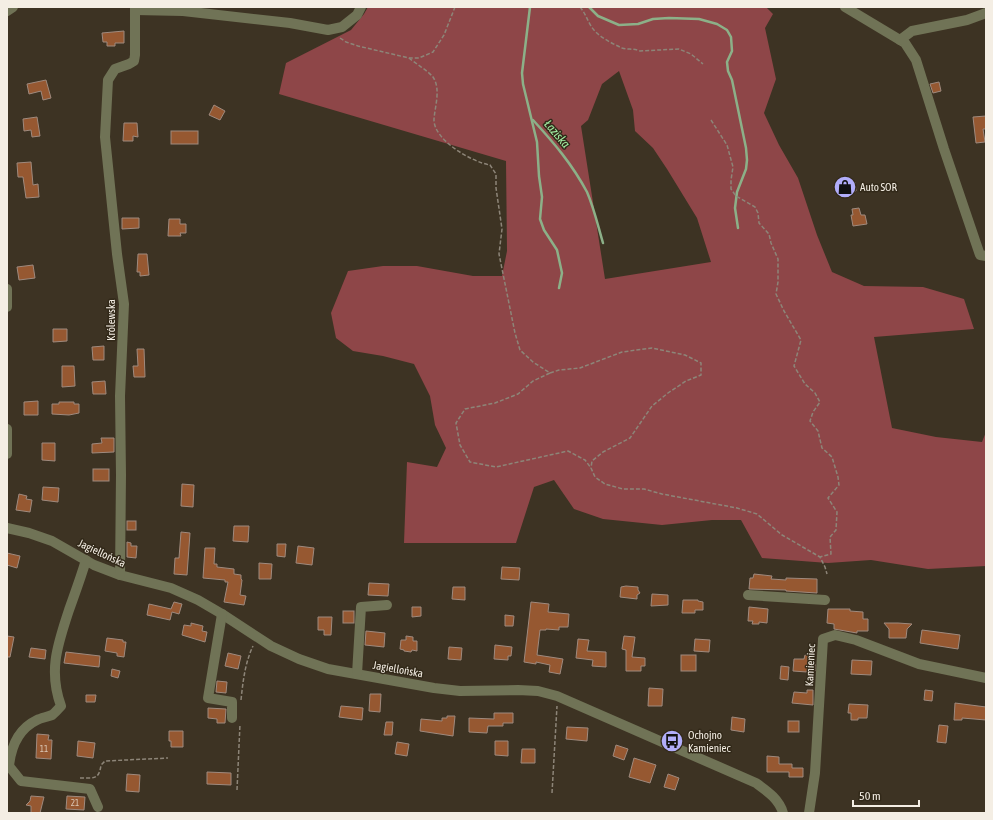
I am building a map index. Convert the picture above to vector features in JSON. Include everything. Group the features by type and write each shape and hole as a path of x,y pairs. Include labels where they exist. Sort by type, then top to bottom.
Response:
{"street":[{"path":"7,11 13,7"},
{"path":"135,8 183,10 290,22 328,30 342,27 357,15 361,7"},
{"path":"844,7 900,40 908,47 916,60 980,255 986,256"},
{"name":"Królewska","path":"120,575 120,396 124,304 117,254 105,137 108,80 115,69 134,61 135,8"},
{"path":"900,40 912,31 967,20 986,14"},
{"path":"7,289 7,307"},
{"path":"7,429 7,454"},
{"name":"Jagiellońska","path":"7,528 29,533 52,541 86,560 120,575 171,588 198,600 271,646 299,659 328,669 453,690 518,690 557,696 756,783 770,792 782,809 783,813"},
{"path":"86,560 58,645 55,672 56,693 61,706 51,715 24,727 11,752 8,766 21,781 90,788 98,807"},
{"path":"748,595 824,600"},
{"path":"357,674 361,607 387,606"},
{"path":"222,614 208,698 232,702 232,718"},
{"name":"Kamieniec","path":"808,813 815,773 824,639 835,635 856,640 919,664 986,678"}],"path":[{"path":"328,30 346,42 409,58 419,58 433,52 444,35 455,7"},
{"path":"580,7 592,27 603,37 615,44 626,49 640,51 678,49 691,54 703,64"},
{"path":"409,58 433,78 436,85 437,103 434,120 435,128 441,138 470,158 490,165 496,174 496,188 502,229 499,254 515,333 520,350 533,362 550,373"},
{"path":"711,120 727,145 734,167 731,180 731,189 736,196 755,207 758,213 759,223 769,234 778,259 778,282 776,294 801,340 794,366 805,384 815,393 820,402 813,412 810,421 818,431 822,448 832,457 839,485 828,498 837,512 836,530 830,538 831,554 820,557"},
{"path":"590,468 592,461 603,452 630,438 652,406 686,381 701,375 701,363 685,355 652,348 622,352 580,368 559,370 550,373 533,382 518,394 495,403 465,409 456,422 460,445 470,462 496,467 521,463 568,451 586,460 590,468 595,477 605,484 623,489 644,489 662,494 737,508 757,514 782,535 820,557 827,574"},
{"path":"552,793 557,696"},
{"path":"75,777 96,777 100,773 101,764 105,761 168,758"}],"shaded area":[{"path":"368,7 766,7 773,14 765,28 776,79 764,113 779,145 798,178 817,235 832,272 864,286 923,287 964,299 974,329 874,337 892,428 936,437 982,442 986,432 986,566 928,569 871,560 828,563 762,558 741,520 712,520 662,525 603,519 574,509 554,480 534,487 516,543 404,543 407,462 437,467 446,448 435,425 430,396 414,364 383,356 353,351 336,338 331,313 348,271 383,266 417,266 473,276 502,276 507,251 506,161 279,94 286,63 351,30","holes":["619,71 633,110 635,131 653,148 697,218 711,262 605,279 581,126 588,120 602,84"]}],"building":[{"path":"124,31 124,43 115,43 115,46 107,46 107,42 103,42 102,33"},
{"path":"46,80 51,98 43,100 41,91 29,94 27,84"},
{"path":"939,82 941,91 933,93 930,84"},
{"path":"214,105 225,111 220,120 209,115"},
{"path":"986,116 986,129 983,129 985,142 976,143 973,117"},
{"path":"37,117 40,136 32,137 31,130 24,131 23,119"},
{"path":"124,123 137,123 138,137 133,136 133,141 123,141"},
{"path":"171,131 198,131 198,144 171,144"},
{"path":"31,162 33,185 38,184 39,197 26,198 23,177 18,177 17,163"},
{"path":"841,182 855,182 856,191 841,192"},
{"path":"859,208 861,215 865,215 867,224 853,226 851,215 853,215 852,209"},
{"path":"122,218 139,218 139,228 122,229"},
{"path":"169,219 180,219 180,224 186,224 186,233 180,233 181,236 168,236"},
{"path":"138,254 147,254 149,275 140,276 140,272 137,272"},
{"path":"33,265 35,278 19,280 17,267"},
{"path":"53,329 67,329 67,341 53,342"},
{"path":"104,346 104,360 93,360 92,347"},
{"path":"137,349 144,349 145,377 134,377 133,366 138,366"},
{"path":"62,366 74,366 75,386 62,387"},
{"path":"105,381 106,394 93,394 92,382"},
{"path":"38,401 38,415 24,415 24,402"},
{"path":"59,402 74,402 74,404 79,404 79,413 69,415 52,414 52,404 59,404"},
{"path":"101,438 114,438 114,452 92,453 92,444 102,443"},
{"path":"42,443 55,443 55,461 42,460"},
{"path":"93,469 109,469 109,481 93,481"},
{"path":"182,484 194,485 193,507 181,506"},
{"path":"43,487 59,488 58,502 42,500"},
{"path":"19,494 27,496 26,499 32,500 30,512 16,510"},
{"path":"127,521 136,521 136,530 127,530"},
{"path":"234,526 249,526 248,542 233,541"},
{"path":"181,532 190,533 187,575 174,574 175,558 179,558"},
{"path":"127,542 131,543 131,546 137,546 136,558 127,557"},
{"path":"277,544 286,544 285,557 277,556"},
{"path":"298,546 314,548 312,565 296,563"},
{"path":"205,548 215,548 214,564 217,564 217,567 234,569 234,574 241,575 242,580 240,595 246,596 244,605 224,602 228,582 225,582 225,580 203,578"},
{"path":"7,553 20,556 17,568 7,565"},
{"path":"259,563 272,564 271,579 259,579"},
{"path":"502,567 520,568 519,580 501,579"},
{"path":"754,574 772,576 771,579 817,579 817,593 749,589 750,578 753,578"},
{"path":"369,583 389,584 388,596 368,595"},
{"path":"453,587 465,587 465,600 452,599"},
{"path":"621,587 638,587 640,593 637,595 637,599 620,597"},
{"path":"652,594 668,595 668,605 651,606"},
{"path":"683,600 698,600 703,602 703,610 695,610 695,613 682,613"},
{"path":"174,602 182,604 179,614 172,612 170,620 147,615 149,604 171,609"},
{"path":"531,602 549,604 548,612 569,614 568,627 559,627 559,630 540,630 537,655 563,659 560,674 549,672 550,665 536,662 536,664 524,662"},
{"path":"412,607 421,607 421,616 412,617"},
{"path":"749,607 768,609 767,623 759,622 759,624 752,624 753,621 748,621"},
{"path":"828,609 850,609 850,611 863,612 863,619 868,619 868,631 857,631 857,633 834,629 834,624 827,623"},
{"path":"343,611 354,611 354,623 343,623"},
{"path":"505,615 514,616 513,626 505,626"},
{"path":"318,617 332,617 331,635 324,635 324,630 318,630"},
{"path":"191,623 203,626 202,631 207,632 205,642 182,635 184,625 191,626"},
{"path":"884,623 912,624 907,629 906,638 889,638 889,629"},
{"path":"922,630 960,635 958,649 920,643"},
{"path":"366,631 385,633 384,647 365,645"},
{"path":"7,636 14,637 10,657 7,657"},
{"path":"406,636 413,637 413,641 417,641 417,651 412,650 411,652 400,649 401,640 406,640"},
{"path":"624,636 635,637 632,657 645,658 645,666 641,666 641,671 626,671 626,650 622,649"},
{"path":"107,638 123,640 123,642 126,642 124,657 117,656 117,653 105,651"},
{"path":"578,639 589,640 587,651 606,652 606,667 592,666 593,660 576,658"},
{"path":"695,639 710,640 709,652 694,651"},
{"path":"495,645 512,647 511,656 508,656 508,660 494,659"},
{"path":"449,647 462,648 461,660 448,659"},
{"path":"31,648 46,650 45,659 29,657"},
{"path":"66,652 100,656 99,667 64,663"},
{"path":"228,653 241,656 238,669 225,666"},
{"path":"681,655 696,655 696,671 681,671"},
{"path":"805,655 813,655 812,663 815,664 815,671 793,671 794,659 804,659"},
{"path":"852,660 872,661 871,675 851,674"},
{"path":"781,666 789,667 788,680 780,679"},
{"path":"112,669 120,671 118,678 111,676"},
{"path":"217,681 227,682 226,693 216,692"},
{"path":"649,688 663,689 662,706 648,706"},
{"path":"807,690 813,690 813,705 792,703 794,692 807,693"},
{"path":"925,690 933,691 932,701 924,700"},
{"path":"370,694 381,694 380,712 369,711"},
{"path":"86,695 96,695 95,702 86,702"},
{"path":"955,703 986,707 986,720 962,718 962,720 954,720"},
{"path":"849,704 868,705 867,718 851,720 851,713 848,713"},
{"path":"341,706 363,708 362,720 339,717"},
{"path":"208,708 226,709 225,723 217,723 217,719 208,718"},
{"path":"494,713 513,713 513,723 503,723 503,726 488,726 487,733 469,732 469,718 494,719"},
{"path":"447,716 455,716 453,736 420,731 421,719 442,721 442,718 447,718"},
{"path":"732,717 745,719 744,732 731,730"},
{"path":"788,721 799,721 799,732 788,732"},
{"path":"386,722 393,722 392,735 384,735"},
{"path":"939,725 948,726 946,743 937,742"},
{"path":"567,727 588,728 587,741 566,739"},
{"path":"169,731 183,731 183,747 171,747 171,741 169,741"},
{"path":"37,734 49,735 48,740 52,740 51,759 36,758"},
{"path":"78,741 95,743 93,758 77,756"},
{"path":"495,741 508,741 508,756 495,755"},
{"path":"397,742 409,744 407,756 395,754"},
{"path":"616,745 628,749 624,760 613,756"},
{"path":"522,749 535,749 535,763 521,763"},
{"path":"767,756 779,757 779,764 792,764 792,768 803,768 803,777 789,777 789,772 767,772"},
{"path":"634,758 656,765 650,783 629,777"},
{"path":"207,772 231,773 231,785 207,784"},
{"path":"127,774 140,775 139,792 126,791"},
{"path":"668,774 679,778 675,790 664,787"},
{"path":"31,796 44,797 40,813 31,813 31,806 26,805 30,801"},
{"path":"67,796 85,797 84,810 66,809"}],"waterway":[{"path":"530,7 522,73 523,84 537,142 542,197 540,219 544,230 557,250 562,273 559,288"},
{"path":"589,7 598,16 619,25 638,24 653,19 699,19 717,24 727,30 731,37 732,51 727,62 728,71 732,80 746,148 747,160 746,169 737,192 735,208 738,228"},
{"name":"Łaziska","path":"533,120 562,154 587,192 603,243"}],"place":[{"name":"Auto SOR","path":"845,187"},
{"name":"Ochojno Kamieniec","path":"672,741"}]}
